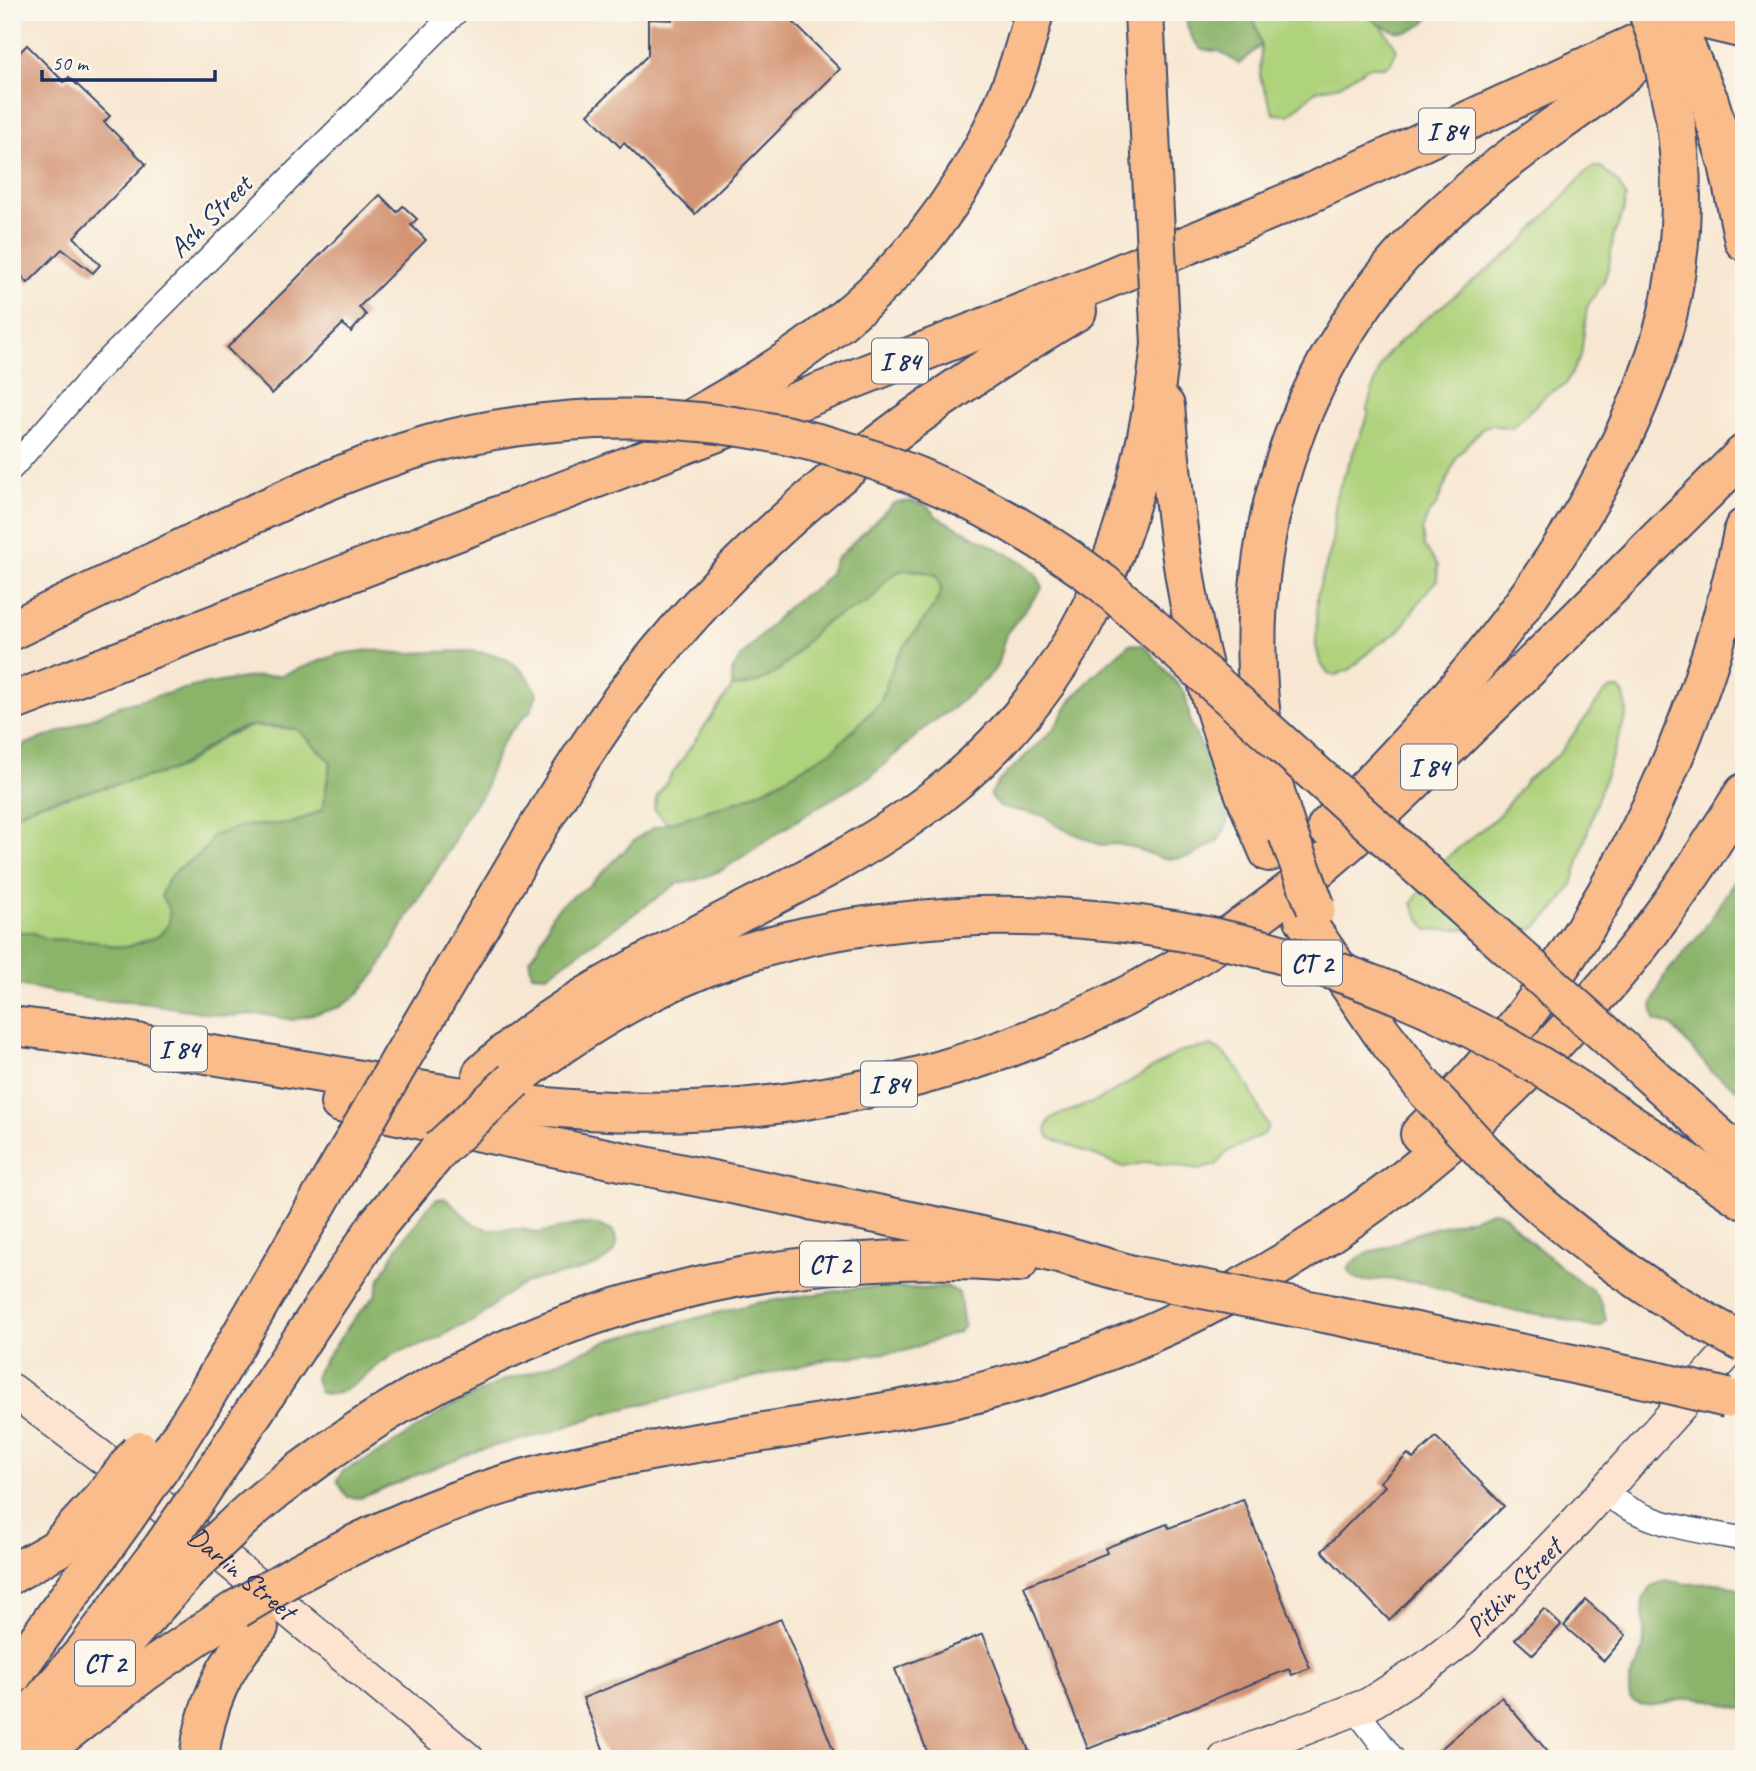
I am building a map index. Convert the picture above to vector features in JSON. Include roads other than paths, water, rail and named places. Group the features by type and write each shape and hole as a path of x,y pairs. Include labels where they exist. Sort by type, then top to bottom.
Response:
{"highway":[{"path":"572,487 592,473 709,409 790,359 842,321 889,277 938,219 975,161 1009,89 1034,12"},
{"path":"1144,12 1161,344 1180,544 1198,646 1218,723 1240,782 1278,843 1310,914 1345,979 1427,1091 1488,1157 1597,1250 1658,1294 1733,1334"},
{"name":"I 84","path":"12,702 1014,316 1226,230 1356,173 1669,16 1705,12"},
{"path":"1669,16 1744,29"},
{"path":"1669,16 1728,164 1744,241"},
{"path":"1669,16 1664,61 1704,104 1744,131"},
{"path":"1278,843 1262,724 1257,664 1257,609 1263,548 1278,480 1290,441 1311,393 1334,347 1356,313 1380,280 1418,237 1486,177 1623,74 1669,16"},
{"path":"1070,1024 1236,905 1312,842 1438,709 1496,638 1541,576 1581,513 1626,429 1649,376 1661,341 1672,291 1679,239 1681,166 1704,104"},
{"path":"12,1676 115,1508 150,1459 187,1385 289,1255 539,826 603,726 665,646 734,570 779,526 833,479 903,425 977,373 1082,308 1226,230"},
{"path":"498,1077 522,1039 588,994 855,850 910,817 957,780 994,745 1025,710 1061,660 1084,623 1110,567 1129,516 1141,470 1161,344"},
{"path":"12,630 302,491 384,458 453,438 536,423 628,418 704,422 807,439 881,461 940,485 1001,515 1054,547 1104,584 1744,1160"},
{"name":"I 84","path":"12,1026 171,1048 498,1102 591,1110 673,1112 777,1105 877,1087 988,1056 1070,1024 1145,987 1218,943 1286,895 1341,849 1497,700 1744,454"},
{"path":"1277,1266 1388,1165 1464,1090 1528,1013 1576,942 1630,848 1682,736 1723,618 1743,532"},
{"path":"32,1759 146,1671 248,1618 306,1574 389,1527 440,1506 545,1473 649,1451 879,1413 1012,1384 1149,1335 1218,1300 1277,1266 1351,1217 1419,1167 1467,1127 1544,1053 1605,988 1650,932 1744,793"},
{"name":"CT 2","path":"23,1759 176,1558 197,1498 290,1359 353,1242 428,1147 498,1077 563,1044 624,1007 691,974 749,952 790,940 853,928 913,920 978,916 1063,918 1138,925 1258,948 1380,986 1476,1029 1542,1066 1744,1200"},
{"path":"12,1026 46,1043 82,1054 285,1091 960,1231 1059,1254 1132,1275"},
{"name":"CT 2","path":"12,1736 86,1650 176,1558 232,1528 359,1429 418,1393 520,1344 649,1298 756,1274 893,1260 1014,1263 1132,1275 1660,1382 1735,1401"},
{"path":"12,1574 56,1549 115,1508"},
{"path":"200,1759 205,1724 219,1681 233,1657 248,1618"}],"main road":[{"name":"Pitkin Street","path":"1225,1759 1355,1709 1392,1691 1464,1638 1603,1492 1733,1334"},
{"name":"Darlin Street","path":"12,1390 108,1462 468,1759"}],"street":[{"name":"Ash Street","path":"12,468 98,370 456,12"},
{"path":"1603,1492 1637,1514 1660,1523 1744,1539"},
{"path":"1355,1709 1393,1759"}]}
